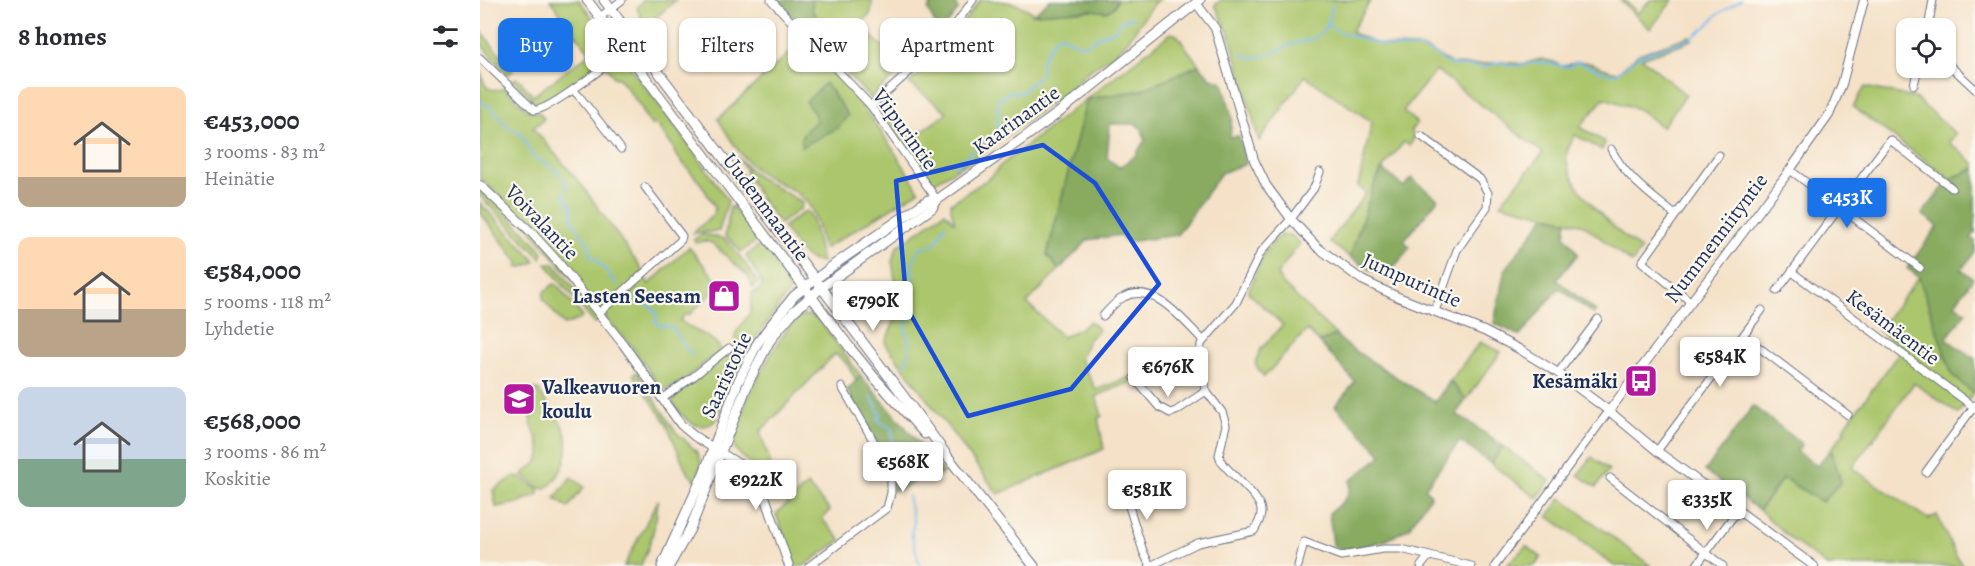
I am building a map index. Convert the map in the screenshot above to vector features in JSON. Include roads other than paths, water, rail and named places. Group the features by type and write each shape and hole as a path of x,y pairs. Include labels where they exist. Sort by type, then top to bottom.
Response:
{"main road":[{"name":"Uudenmaantie","path":"587,0 874,377 948,457"},
{"name":"Uudenmaantie","path":"604,0 948,457 1034,566"},
{"name":"Kaarinantie","path":"818,284 928,200 937,200 1056,114 1198,2"},
{"name":"Saaristotie","path":"669,566 690,529 718,450 738,382 757,344 794,296 808,292 818,284"},
{"name":"Saaristotie","path":"662,566 718,450"}],"street":[{"path":"600,17 622,0"},
{"name":"Viipurintie","path":"771,0 871,106 937,200"},
{"path":"871,106 943,42 973,0"},
{"name":"Nummenniityntie","path":"1495,566 1690,301 1790,170 1828,115 1845,75 1864,0"},
{"path":"1930,18 1933,0"},
{"name":"Jumpurintie","path":"1198,2 1215,28 1254,160 1266,185 1317,248 1346,270 1381,289 1502,339 1558,373 1657,451 1814,566"},
{"path":"480,57 534,110 542,110 597,72"},
{"path":"1956,71 1975,89"},
{"path":"1914,85 1916,78"},
{"path":"573,90 621,149"},
{"path":"1421,136 1479,179 1485,187 1489,200 1484,213 1457,250 1435,311"},
{"path":"1777,291 1890,140 1952,188"},
{"path":"1611,149 1628,176 1675,215"},
{"path":"1690,301 1642,262 1719,155"},
{"path":"1790,170 1920,268"},
{"path":"1122,484 1150,566 1198,543 1254,531 1262,513 1259,502 1221,461 1219,455 1226,431 1225,419 1206,391 1200,354 1203,340 1236,303 1261,252 1314,188 1320,172"},
{"name":"Voivalantie","path":"480,185 529,230 558,262 689,432 746,469 760,486 789,566"},
{"path":"599,313 681,240 682,236 645,186"},
{"name":"Kesämäentie","path":"1792,272 1974,407"},
{"path":"1102,316 1128,295 1149,294 1168,305 1203,340"},
{"path":"1657,451 1762,310"},
{"path":"1558,373 1598,319"},
{"path":"1744,336 1848,415"},
{"path":"662,399 729,348"},
{"path":"1134,378 1159,407 1170,412 1176,411 1206,391"},
{"path":"809,566 887,508 891,493 891,476 842,387"},
{"path":"1926,472 1974,407"},
{"path":"1610,478 1723,566"},
{"path":"1696,566 1738,510"},
{"path":"1298,566 1304,542 1341,556 1393,548 1471,566"},
{"path":"1421,566 1429,556"}],"waterway":[{"path":"1242,54 1252,58 1269,55 1290,45 1315,38 1326,27 1331,26 1339,32 1389,47 1419,48 1433,53 1447,63 1458,66 1487,67 1495,63 1514,66 1539,62 1568,67 1578,62 1609,74 1617,73 1639,56 1692,38 1718,14 1741,0"},
{"path":"1326,26 1330,19 1332,6"},
{"path":"955,167 972,151 993,139 998,132 998,99 1005,97 1008,92 1022,93 1037,78 1042,72 1041,61 1054,39 1061,35 1078,44 1086,45 1099,36 1114,31 1122,21 1133,17"},
{"path":"480,102 491,107 509,128 519,132 533,157 548,165 562,177 567,186 564,195 572,207 572,218 588,242 589,255 595,258 618,285"},
{"path":"904,365 909,352 905,328 910,314 909,292 914,284 912,266 918,249 935,244 945,225"},
{"path":"635,298 651,307 657,314 655,321 660,326 672,328 685,347 694,354"},
{"path":"871,397 881,415 878,420 892,429 892,452 906,484"},
{"path":"908,496 914,524 911,532 920,566"}],"place":[{"name":"Lasten Seesam","path":"724,296"},
{"name":"Kesämäki","path":"1641,381"},
{"name":"Valkeavuoren koulu","path":"519,399"}]}
